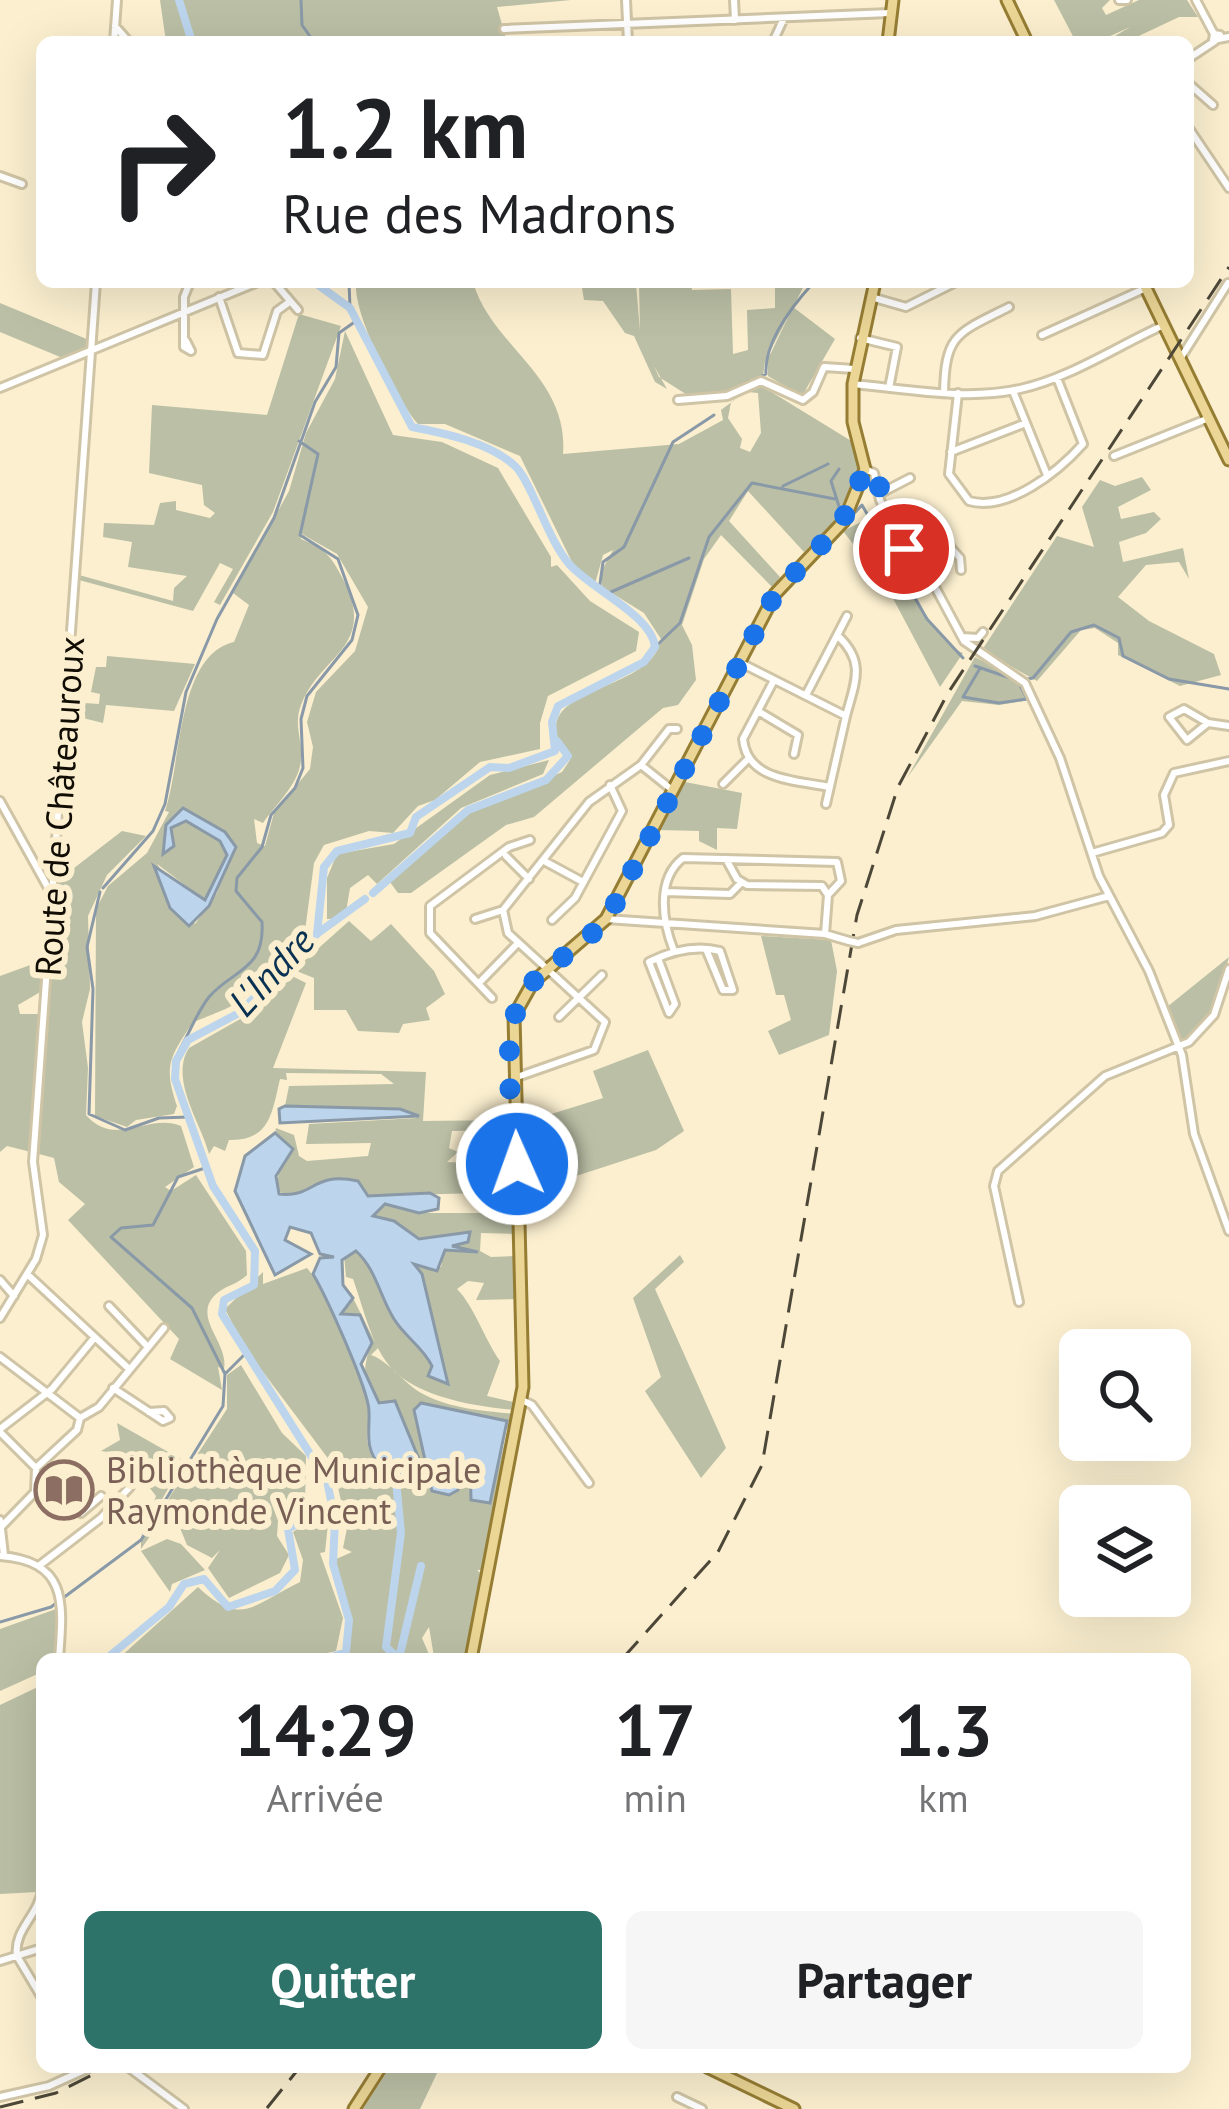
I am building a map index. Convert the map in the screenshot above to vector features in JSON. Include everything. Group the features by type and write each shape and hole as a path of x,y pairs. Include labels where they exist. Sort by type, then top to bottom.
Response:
{"main road":[{"path":"889,36 892,0"},
{"path":"1007,0 1024,36"},
{"path":"472,1653 522,1400 514,1016 526,989 606,919 781,585 844,520 865,469 853,422 853,384 873,288"},
{"path":"1146,288 1229,460"},
{"path":"354,2109 377,2073"},
{"path":"719,2073 794,2109"}],"street":[{"path":"114,36 117,0"},
{"path":"626,0 628,36"},
{"path":"734,0 735,20"},
{"path":"1194,55 1221,37 1196,0"},
{"path":"504,29 891,13"},
{"path":"776,36 784,18"},
{"path":"115,26 124,36"},
{"path":"1194,88 1213,105"},
{"path":"1194,136 1229,188"},
{"path":"0,176 22,184"},
{"path":"1180,359 1228,283"},
{"name":"Route de Châteauroux","path":"0,1318 27,1274 43,1235 33,1162 96,288"},
{"path":"186,341 182,312 188,288"},
{"path":"0,388 242,288"},
{"path":"278,288 298,310"},
{"path":"871,297 906,307 944,288"},
{"path":"1042,335 1138,288"},
{"path":"219,297 238,352 263,355 277,311 288,303"},
{"path":"944,393 943,358 956,335 1009,307"},
{"path":"853,384 944,393 1013,391 1056,377 1164,325"},
{"path":"890,388 899,337"},
{"path":"860,338 897,347"},
{"path":"678,400 716,399 765,381 802,400 824,368 854,369"},
{"path":"958,393 952,483 974,503 1003,500 1047,476 1083,441 1056,377"},
{"path":"1013,391 1047,476"},
{"path":"1114,456 1209,418"},
{"path":"951,452 1026,424"},
{"path":"865,469 874,473 897,535 962,637 973,650 1025,683 1060,758 1109,896 1149,971 1179,1049 1194,1134 1229,1231"},
{"path":"879,494 910,478"},
{"path":"897,535 929,515 961,570"},
{"path":"922,571 951,548"},
{"path":"807,693 848,616"},
{"path":"962,637 978,638 983,632"},
{"path":"826,804 859,668 858,658 838,636"},
{"path":"741,663 846,716"},
{"path":"773,682 743,739 748,759 761,772 830,787"},
{"path":"1208,723 1187,740 1169,717 1184,709 1208,723 1229,726"},
{"path":"758,710 799,735 794,754"},
{"path":"476,919 503,910 546,862 579,812 641,765 669,729 677,729"},
{"path":"723,784 748,759"},
{"path":"1092,853 1162,833 1169,825 1165,788 1174,773 1229,761"},
{"path":"641,765 674,790"},
{"path":"552,920 583,882 622,811 610,785"},
{"path":"0,801 52,896"},
{"path":"492,998 430,933 428,913 441,894 515,843 530,840"},
{"path":"674,950 664,926 665,895 683,848"},
{"path":"505,854 529,879"},
{"path":"683,858 837,862 841,881 828,895 825,934"},
{"path":"726,860 741,882"},
{"path":"546,862 583,882"},
{"path":"654,900 665,895 730,894 741,882 819,885 828,895"},
{"path":"606,919 825,934 853,942 896,931 1035,916 1109,896"},
{"path":"503,910 504,926 518,944 605,1022 594,1050 513,1078"},
{"path":"480,982 518,944"},
{"path":"658,958 675,1004 670,1012 649,962 674,950 706,950 723,956 734,984 730,992 723,990 706,950"},
{"path":"1019,1302 994,1186 998,1171 1105,1076 1179,1049 1214,1016 1229,969"},
{"path":"560,1017 602,975"},
{"path":"27,1274 128,1367"},
{"path":"0,1280 14,1296"},
{"path":"109,1306 146,1345"},
{"path":"35,1492 36,1468 77,1430 80,1418 99,1407 164,1328"},
{"path":"36,1468 0,1430 47,1393 95,1336"},
{"path":"0,1358 80,1418"},
{"path":"112,1388 149,1412"},
{"path":"522,1400 532,1406 589,1483"},
{"path":"40,1564 101,1518 130,1487"},
{"path":"56,1492 35,1492 1,1523 2,1555 40,1564 61,1593 59,1653"},
{"path":"67,1504 81,1513 100,1496"},
{"path":"36,1909 18,1936 17,1956 36,1988"},
{"path":"0,1961 36,1950"},
{"path":"0,2097 49,2086 78,2073"},
{"path":"136,2073 184,2109"},
{"path":"677,2097 701,2109"}],"green space":[{"path":"160,0 571,0 497,7 505,36 165,36"},
{"path":"1054,0 1110,0 1102,8 1106,15 1139,0 1187,0 1198,17 1179,17 1139,36 1115,36 1130,27 1110,36 1073,36"},
{"path":"356,288 475,288 482,305 554,403 562,427 563,454 679,444 723,420 721,410 731,403 728,418 742,439 740,448 750,452 761,433 758,393 748,392 760,385 853,442 860,461 839,517 804,552 748,491 729,521 780,577 773,588 721,535 704,559 682,625 692,645 696,680 678,705 663,708 534,817 506,825 411,893 398,893 390,882 469,813 562,772 570,760 557,735 558,719 567,706 640,669 654,656 661,639 644,613 602,587 602,570 613,550 603,555 595,584 573,564 520,456 445,424 418,424 378,356"},
{"path":"582,288 636,288 640,331 639,288 731,289 733,354 748,350 747,310 775,308 775,288 803,288 765,361 763,376 727,393 692,398 661,378 667,389 655,382 634,336 625,333 603,301 584,300"},
{"path":"0,303 89,340 88,350 65,359 0,332"},
{"path":"793,307 835,339 802,396 768,376 768,359"},
{"path":"299,314 341,326 273,512 220,605 214,602 233,569 220,563 193,611 79,580 79,575 173,601 174,588 187,576 128,567 132,542 103,537 104,523 154,525 160,503 176,501 176,510 210,518 215,513 204,505 202,485 149,473 152,405 267,415"},
{"path":"345,331 393,435 442,442 498,468 551,557 551,567 557,565 590,601 639,632 636,651 548,696 540,723 540,749 480,762 435,800 418,806 393,833 369,831 324,845 314,863 305,931 282,950 274,945 277,961 250,994 193,1022 171,1062 174,1114 136,1120 127,1127 95,1116 96,909 108,886 147,853 169,812 165,811 192,688 215,651 234,642 249,605 233,593 289,491 306,433 335,379","holes":["300,533 337,554 368,607 355,651 316,692 307,722 313,747 310,769 274,813 265,846 257,843 254,819 263,823 296,777 301,760 301,705 341,650 354,623 353,605 337,567 323,551 301,539","182,808 233,841 217,893 195,924 157,864 205,900 227,855 220,841 187,821 171,828 169,834 166,825"]},
{"path":"1142,477 1151,490 1118,507 1121,519 1154,512 1161,519 1146,533 1119,542 1123,562 1183,548 1189,579 1179,562 1146,565 1118,597 1149,621 1214,654 1221,675 1180,686 1118,655 1118,643 1095,628 1081,630 1037,681 982,650 1057,536 1094,547 1082,507 1100,480 1115,486"},
{"path":"869,518 925,613 963,653 940,687 888,589 843,531"},
{"path":"107,656 195,664 174,711 106,705 103,723 83,718 85,703 99,704 100,694 91,692 96,667 106,667"},
{"path":"975,657 1022,682 1030,700 999,705 962,701 907,778"},
{"path":"549,760 543,774 461,808 377,884 368,875 350,888 345,918 327,919 327,878 337,854 394,844 490,775"},
{"path":"685,782 742,793 737,829 717,828 717,850 699,841 699,831 660,830"},
{"path":"122,831 146,836 107,875 88,916 90,989 82,1022 88,1068 86,1115 109,1129 157,1123 181,1126 194,1167 165,1187 171,1191 196,1175 246,1251 247,1275 218,1293 207,1313 224,1359 224,1369 218,1367 222,1390 170,1359 179,1339 68,1220 85,1204 59,1182 54,1158 39,1154 56,902 63,901 56,882"},
{"path":"349,921 371,941 391,924 434,971 445,994 426,1008 430,1020 403,1024 399,1033 358,1031 346,1010 314,1010 314,978 294,970"},
{"path":"761,936 831,940 837,971 829,1035 779,1055 768,1031 791,1020 784,995 776,995"},
{"path":"1229,957 1212,1016 1180,1045 1167,1007"},
{"path":"44,960 42,991 18,1005 20,1014 41,1014 31,1152 7,1146 0,1152 0,976"},
{"path":"286,973 306,983 273,1068 426,1072 423,1121 510,1120 511,1130 452,1131 449,1148 458,1152 447,1162 514,1165 515,1192 368,1196 358,1181 339,1179 292,1195 276,1191 280,1165 293,1149 275,1133 276,1128 294,1135 299,1156 307,1161 368,1156 371,1143 306,1144 309,1124 417,1118 400,1109 285,1106 289,1086 394,1084 381,1074 286,1073 287,1080 280,1079 271,1114 261,1130 229,1140 225,1151 214,1146 209,1154 184,1087 189,1048 258,1009"},
{"path":"648,1050 684,1131 656,1150 570,1178 563,1179 556,1156 523,1169 522,1123 603,1098 593,1071"},
{"path":"385,1204 419,1213 515,1213 515,1234 481,1233 480,1251 491,1257 516,1256 519,1299 476,1300 484,1283 468,1281 457,1289 500,1361 487,1396 518,1403 517,1410 464,1403 427,1391 396,1373 385,1360 353,1279 346,1277 344,1255 356,1251 362,1257 394,1318 428,1358 429,1376 447,1383 422,1274 413,1263 441,1267 444,1250 477,1252 452,1246 464,1243 469,1232 419,1239 376,1220 373,1212"},
{"path":"680,1255 684,1262 655,1289 726,1448 701,1478 645,1391 661,1377 633,1298"},
{"path":"307,1268 325,1295 369,1407 368,1445 384,1469 400,1473 426,1466 429,1480 458,1490 471,1459 474,1502 490,1503 508,1428 421,1403 414,1415 425,1460 421,1464 395,1401 379,1403 368,1383 365,1370 371,1338 360,1315 340,1314 353,1298 378,1348 371,1355 416,1390 457,1406 516,1414 486,1570 477,1570 485,1577 469,1653 433,1653 429,1627 422,1638 428,1653 348,1653 351,1625 334,1560 352,1552 343,1548 347,1528 333,1465 245,1348 225,1309 263,1272 263,1284"},
{"path":"241,1365 282,1433 306,1456 305,1505 278,1521 277,1536 289,1555 280,1573 229,1598 208,1568 220,1550 212,1558 187,1545 178,1523 160,1522 141,1549 141,1541 227,1409 227,1375"},
{"path":"117,1423 184,1461 141,1536 156,1496 149,1487 135,1485 143,1480 141,1457 101,1451 120,1440"},
{"path":"314,1518 328,1524 325,1552 320,1553 343,1618 336,1651 125,1653 198,1587 237,1610 300,1582 303,1560 293,1532"},
{"path":"167,1539 181,1544 205,1570 172,1584 170,1592 141,1551"},
{"path":"59,1608 55,1653 36,1653 36,1675 0,1691 0,1629"},
{"path":"36,1688 36,1892 0,1894 0,1705"},
{"path":"386,2073 437,2073 420,2109 363,2109"}],"water":[{"path":"183,808 225,832 236,847 209,906 189,926 170,908 154,866 205,900 227,855 220,841 186,821 171,828 174,846 163,854 166,825"},
{"path":"279,1109 400,1109 419,1116 280,1123"},
{"path":"275,1133 293,1149 276,1176 279,1194 300,1192 331,1179 358,1181 368,1196 430,1193 439,1198 438,1209 419,1213 385,1204 373,1216 394,1221 419,1239 470,1232 468,1242 452,1246 478,1252 445,1250 437,1271 414,1264 422,1274 448,1384 428,1376 432,1366 428,1359 394,1319 356,1251 342,1260 343,1285 353,1298 341,1314 360,1315 372,1343 361,1364 379,1403 395,1401 421,1464 425,1460 414,1410 421,1403 507,1421 490,1503 471,1500 470,1459 458,1490 449,1495 432,1491 426,1466 397,1475 374,1458 362,1383 313,1274 320,1258 334,1257 320,1254 311,1233 290,1227 285,1240 311,1254 275,1275 235,1191 245,1156"}],"waterway":[{"name":"L'Indre","path":"179,0 190,36"},
{"path":"301,0 302,25 310,36"},
{"name":"L'Indre","path":"322,288 350,308 412,427 481,445 516,467 570,565 633,614 655,647 644,662 558,706 552,722 555,751 509,768 490,767 416,817 410,833 337,851 324,867 317,934 239,1013 188,1040 176,1061 175,1079 213,1186 255,1251 254,1285 224,1300 222,1314 327,1481 335,1520 333,1564 349,1620 343,1653"},
{"path":"349,288 350,308"},
{"path":"753,380 766,374 775,337 809,288"},
{"path":"103,888 153,831 165,804 186,692 217,619 274,518 315,402 336,367 339,333 356,321"},
{"path":"728,392 749,381"},
{"path":"599,591 603,562 624,547 673,442 714,415"},
{"path":"180,1049 209,997 246,967 258,950 262,922 236,891 237,878 262,847 271,815 295,788 303,768 301,719 307,696 352,640 358,615 338,559 300,535 318,454 299,441"},
{"path":"783,486 828,464"},
{"path":"839,469 831,481 842,516"},
{"path":"655,647 680,623 709,537 752,483 835,499"},
{"path":"849,519 862,505 927,619 963,658"},
{"path":"604,595 689,558"},
{"path":"1022,680 1033,678 1071,632 1094,625 1119,638 1123,656 1169,679 1229,689"},
{"path":"975,666 1013,679"},
{"path":"979,670 963,697 999,703 1027,699 1018,681"},
{"path":"373,893 468,810 546,780 568,756 557,741"},
{"path":"100,892 87,947 93,989 89,1114 125,1130 159,1118 189,1117"},
{"path":"318,933 365,899"},
{"path":"208,1167 178,1177 153,1225 121,1228 111,1237 192,1308 225,1374 244,1355"},
{"path":"0,1622 51,1607 141,1540 223,1406 225,1374"},
{"path":"392,1653 386,1647 401,1533 395,1470"},
{"name":"L'Indre","path":"113,1653 169,1607 184,1584 204,1579 228,1607 275,1591 295,1570 288,1529 334,1503"},
{"path":"400,1653 421,1566"}],"railway":[{"path":"627,1653 718,1552 762,1465 857,915 898,787 948,693 1229,267"},
{"path":"0,2107 56,2093 96,2073"},
{"path":"267,2108 295,2073"}],"place":[{"name":"Bibliothèque Municipale Raymonde Vincent","path":"64,1490"}],"route":[{"path":"517,1164 512,1036 521,998 533,982 590,937 612,910 775,594 798,564 841,524 865,469 874,473 880,500 904,549"}]}
